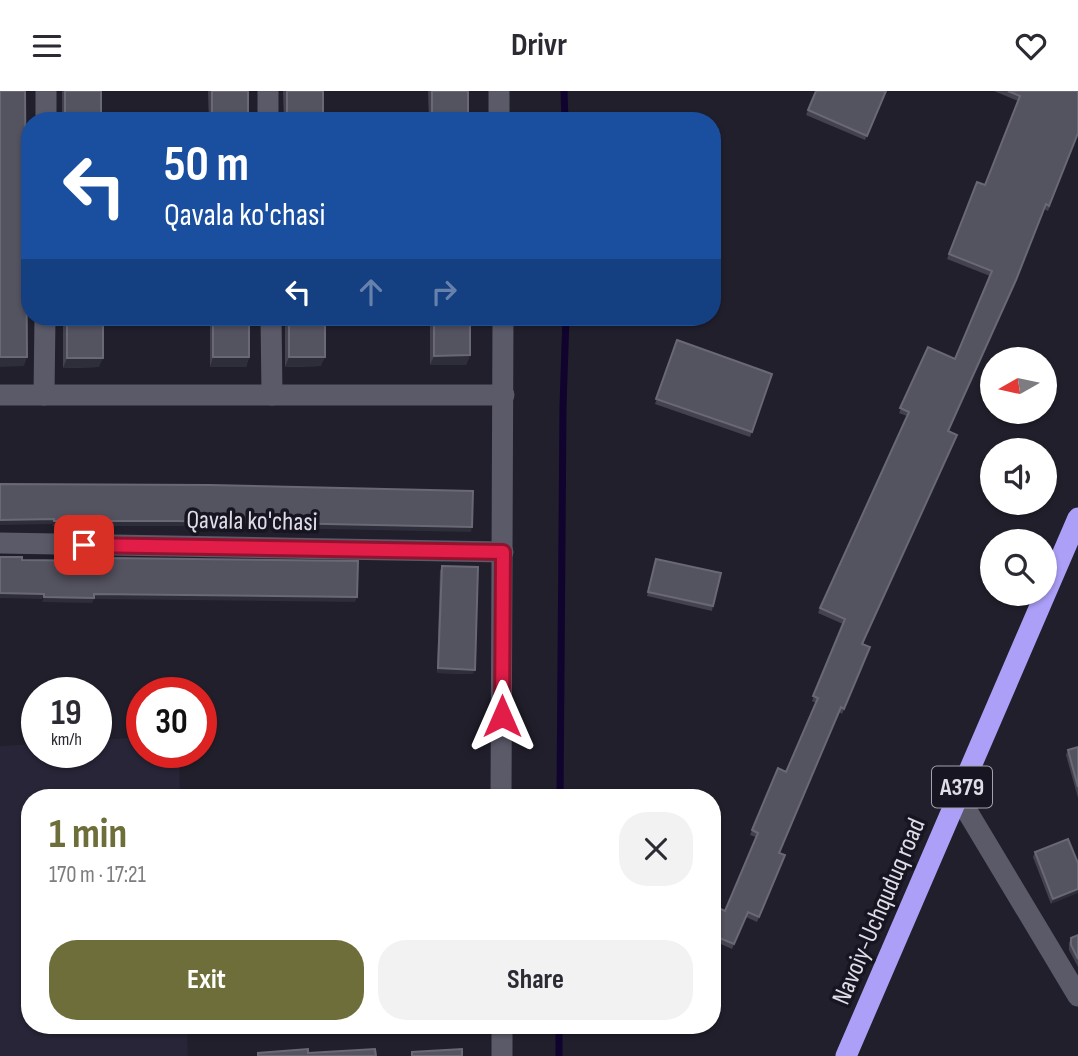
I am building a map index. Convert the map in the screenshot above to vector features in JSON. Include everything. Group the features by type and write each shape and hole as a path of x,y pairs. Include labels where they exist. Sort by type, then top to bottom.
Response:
{"highway":[{"name":"Navoiy-Uchquduq road","path":"846,1056 1078,518"}],"street":[{"path":"46,91 46,112"},
{"path":"268,91 268,112"},
{"path":"499,91 499,112"},
{"path":"44,395 45,326"},
{"path":"271,326 272,395"},
{"path":"501,789 503,326"},
{"path":"0,395 504,395"},
{"name":"Qavala ko'chasi","path":"0,544 503,552"},
{"path":"958,796 1078,996"},
{"path":"502,1034 502,1056"}],"shaded area":[{"path":"126,738 126,768 179,768 180,789 21,789 21,1034 187,1034 188,1056 0,1056 0,746 21,745 21,768 112,768 112,739"}],"building":[{"path":"0,91 25,91 25,112 21,112 21,326 27,326 27,357 0,357"},
{"path":"65,91 101,91 101,112 65,112"},
{"path":"212,91 248,91 248,112 212,112"},
{"path":"287,91 323,91 323,112 287,112"},
{"path":"432,91 468,91 468,112 432,112"},
{"path":"816,91 886,91 867,136 808,110"},
{"path":"1008,91 1078,91 1078,133 1049,206 1046,204 986,347 980,347 980,360 948,431 957,435 862,644 870,647 844,709 841,707 779,853 785,855 759,917 748,912 734,944 721,939 721,909 725,911 758,833 752,830 778,768 786,772 818,698 813,696 845,619 820,608 909,412 900,408 928,347 955,359 992,271 949,254 977,182 985,185 1020,96"},
{"path":"67,326 103,326 103,358 67,358"},
{"path":"213,326 249,326 249,357 213,357"},
{"path":"289,326 325,326 325,357 289,357"},
{"path":"434,326 470,326 470,355 434,356"},
{"path":"677,340 772,374 752,432 656,399"},
{"path":"0,484 210,485 473,491 472,527 0,520"},
{"path":"0,557 22,557 22,560 108,561 108,558 358,561 357,597 94,594 94,598 0,593"},
{"path":"656,559 721,573 713,606 648,592"},
{"path":"442,566 478,567 475,670 438,668"},
{"path":"1078,747 1078,787 1068,750"},
{"path":"1068,839 1078,863 1078,889 1053,899 1035,852"},
{"path":"1078,935 1078,959 1071,945 1071,938"},
{"path":"308,1049 308,1053 375,1049 376,1056 258,1056 258,1053"},
{"path":"462,1049 462,1056 412,1056 412,1052"}],"waterway":[{"path":"564,91 565,112"},
{"path":"560,789 566,326"},
{"path":"559,1034 559,1056"}],"route":[{"path":"84,545 503,552 502,716"}]}
